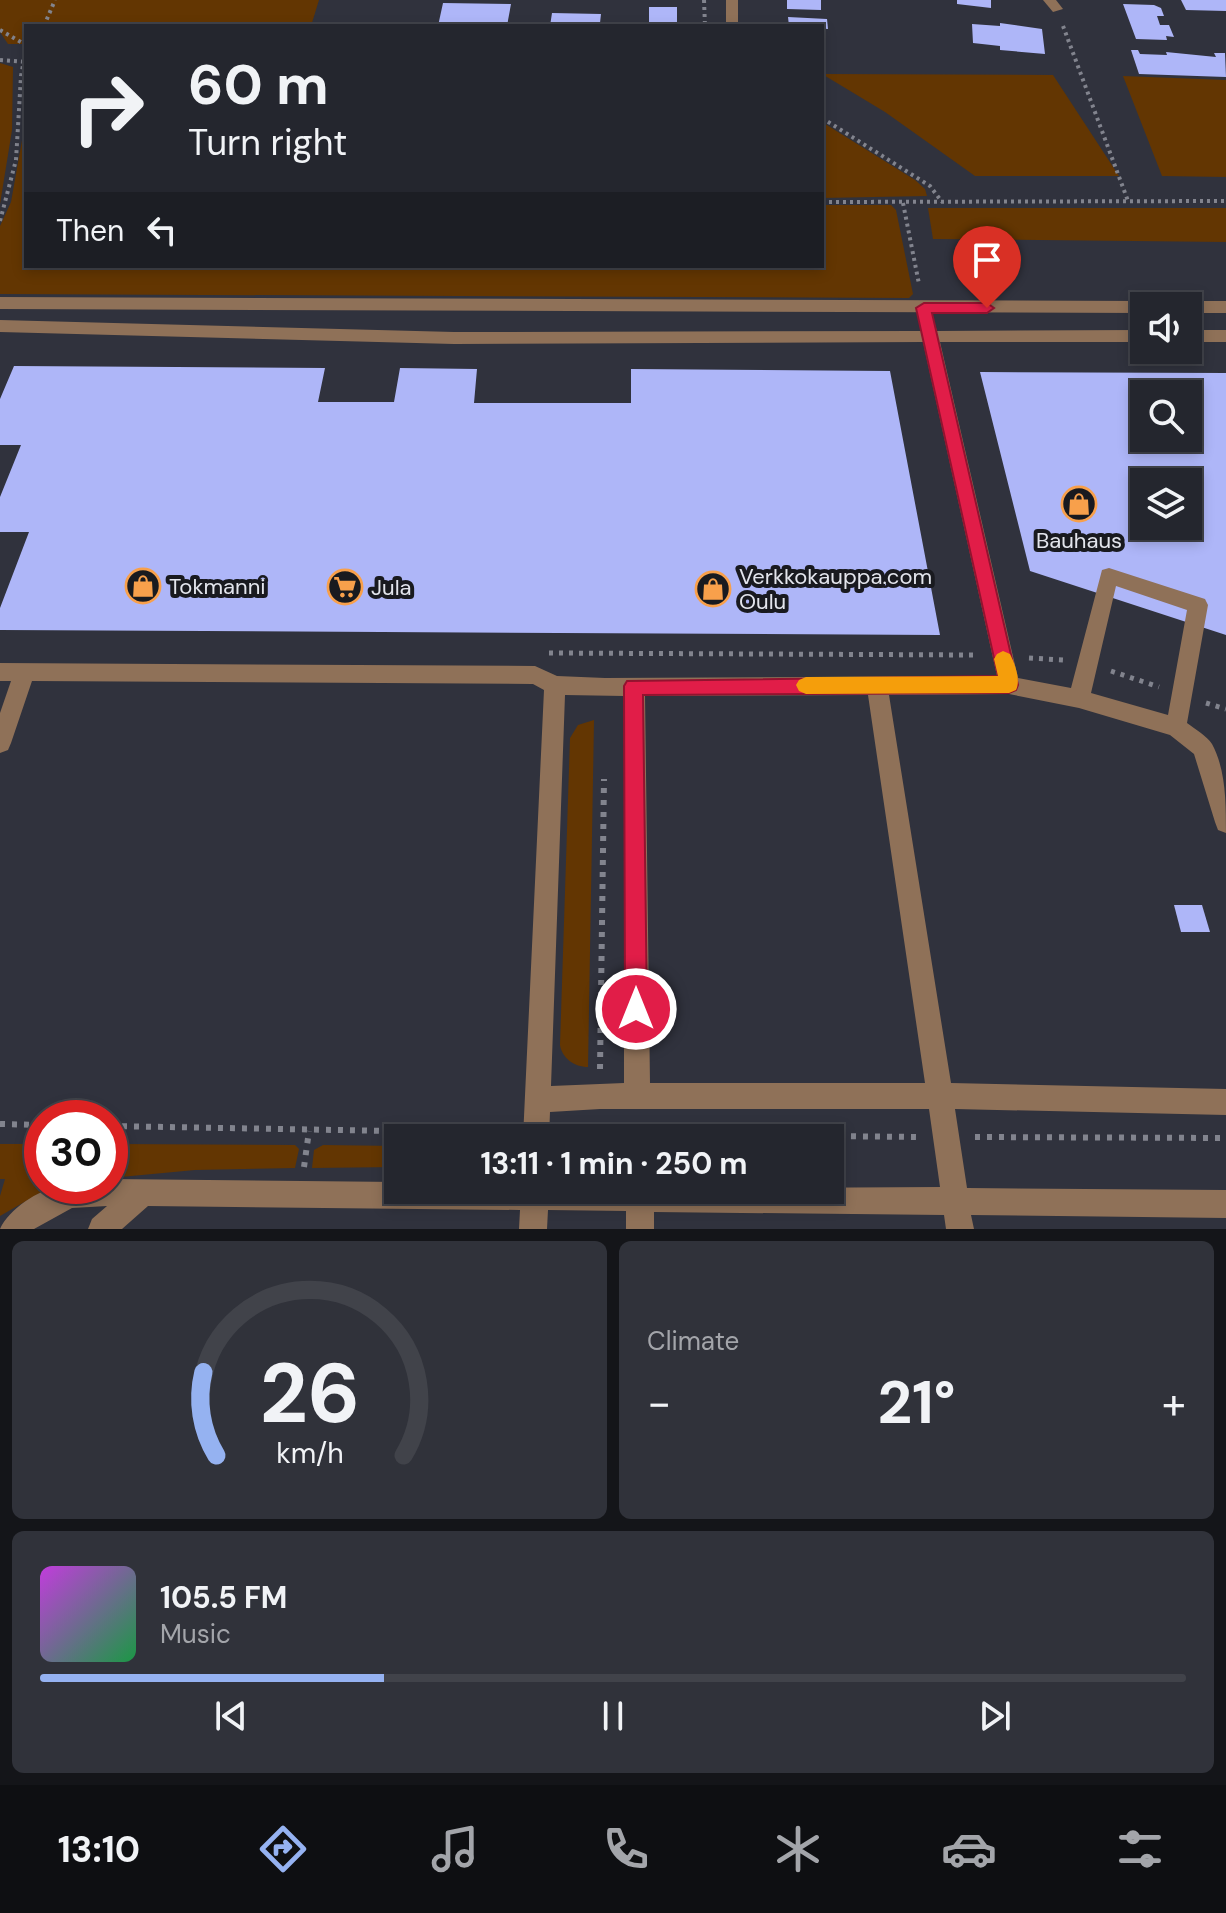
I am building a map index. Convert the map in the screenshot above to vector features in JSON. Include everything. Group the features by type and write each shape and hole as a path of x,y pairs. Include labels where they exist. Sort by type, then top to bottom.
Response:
{"street":[{"path":"732,0 732,24"},
{"path":"0,303 1130,307"},
{"path":"454,338 458,306"},
{"path":"1202,307 1226,307"},
{"path":"924,308 1009,685"},
{"path":"0,326 454,338 1130,336"},
{"path":"1202,336 1226,336"},
{"path":"1079,699 1109,576 1198,605 1176,727"},
{"path":"0,672 535,675 555,685 605,687 1009,685 1079,699 1176,727 1203,748 1226,822"},
{"path":"0,743 25,672"},
{"path":"536,1124 555,685"},
{"path":"877,685 960,1229"},
{"path":"634,686 637,1096"},
{"path":"537,1100 600,1096 940,1096 1226,1102"},
{"path":"14,1229 27,1215 60,1198 82,1192 384,1195"},
{"path":"102,1229 142,1193"},
{"path":"844,1199 1226,1204"},
{"path":"533,1229 534,1204"},
{"path":"640,1204 640,1229"}],"path":[{"path":"45,24 55,0"},
{"path":"704,0 705,24"},
{"path":"1053,5 1128,201"},
{"path":"0,30 24,46"},
{"path":"0,60 24,62 19,129 8,202 0,221"},
{"path":"824,119 930,186 942,202"},
{"path":"824,202 1226,201"},
{"path":"903,203 924,308"},
{"path":"542,653 1002,655 1088,663 1226,709"},
{"path":"605,687 606,654"},
{"path":"601,1124 604,765"},
{"path":"0,1124 24,1125"},
{"path":"128,1126 384,1132"}],"shaded area":[{"path":"0,0 319,0 312,24 24,24 24,44 8,44 0,32"},
{"path":"0,63 13,67 12,130 0,204"},
{"path":"824,74 1053,75 1119,176 975,176 885,112"},
{"path":"1123,76 1226,80 1226,177 1162,176"},
{"path":"824,123 915,180 925,189 927,196 824,198"},
{"path":"24,129 24,268 824,268 824,205 891,205 896,210 913,294 909,298 0,294 0,226 11,202"},
{"path":"928,208 1226,208 1226,242 933,239"},
{"path":"594,720 588,1067 570,1061 560,1045 570,738 578,725"},
{"path":"0,1144 24,1144 24,1202 0,1216 0,1196 5,1179 0,1179"},
{"path":"128,1144 295,1145 299,1149 295,1168 195,1170 128,1176"},
{"path":"323,1145 384,1146 384,1167 312,1168 314,1150"}],"building":[{"path":"787,0 821,0 821,10 787,9"},
{"path":"957,0 991,0 991,8 957,4"},
{"path":"1181,0 1226,0 1226,11 1186,10"},
{"path":"443,3 511,4 507,24 438,24"},
{"path":"1123,4 1161,8 1164,16 1157,16 1160,25 1169,25 1174,37 1166,36 1167,40 1136,39"},
{"path":"649,7 677,7 677,24 649,24"},
{"path":"552,13 601,14 600,23 614,23 614,24 550,24"},
{"path":"788,17 827,19 828,29 824,29 824,24 789,24"},
{"path":"1000,23 1042,29 1045,54 1000,50 1000,46 973,43 972,24 1000,26"},
{"path":"1131,50 1138,50 1140,54 1167,55 1166,52 1216,57 1214,53 1225,53 1226,77 1139,74"},
{"path":"14,366 325,368 318,402 394,402 400,368 477,369 474,403 631,403 631,369 890,371 940,635 0,630 0,608 29,532 0,532 0,497 21,445 0,445 0,399"},
{"name":"Bauhaus","path":"980,372 1226,373 1226,635 1030,571"},
{"path":"1174,905 1202,905 1210,932 1181,932"}],"slow traffic":[{"path":"806,685 1009,685 1003,659"}],"place":[{"name":"Bauhaus","path":"1079,504"},
{"name":"Tokmanni","path":"143,586"},
{"name":"Jula","path":"345,587"},
{"name":"Verkkokauppa.com Oulu","path":"713,589"}],"route":[{"path":"636,1009 634,686 1009,685 924,308 987,308"}]}
